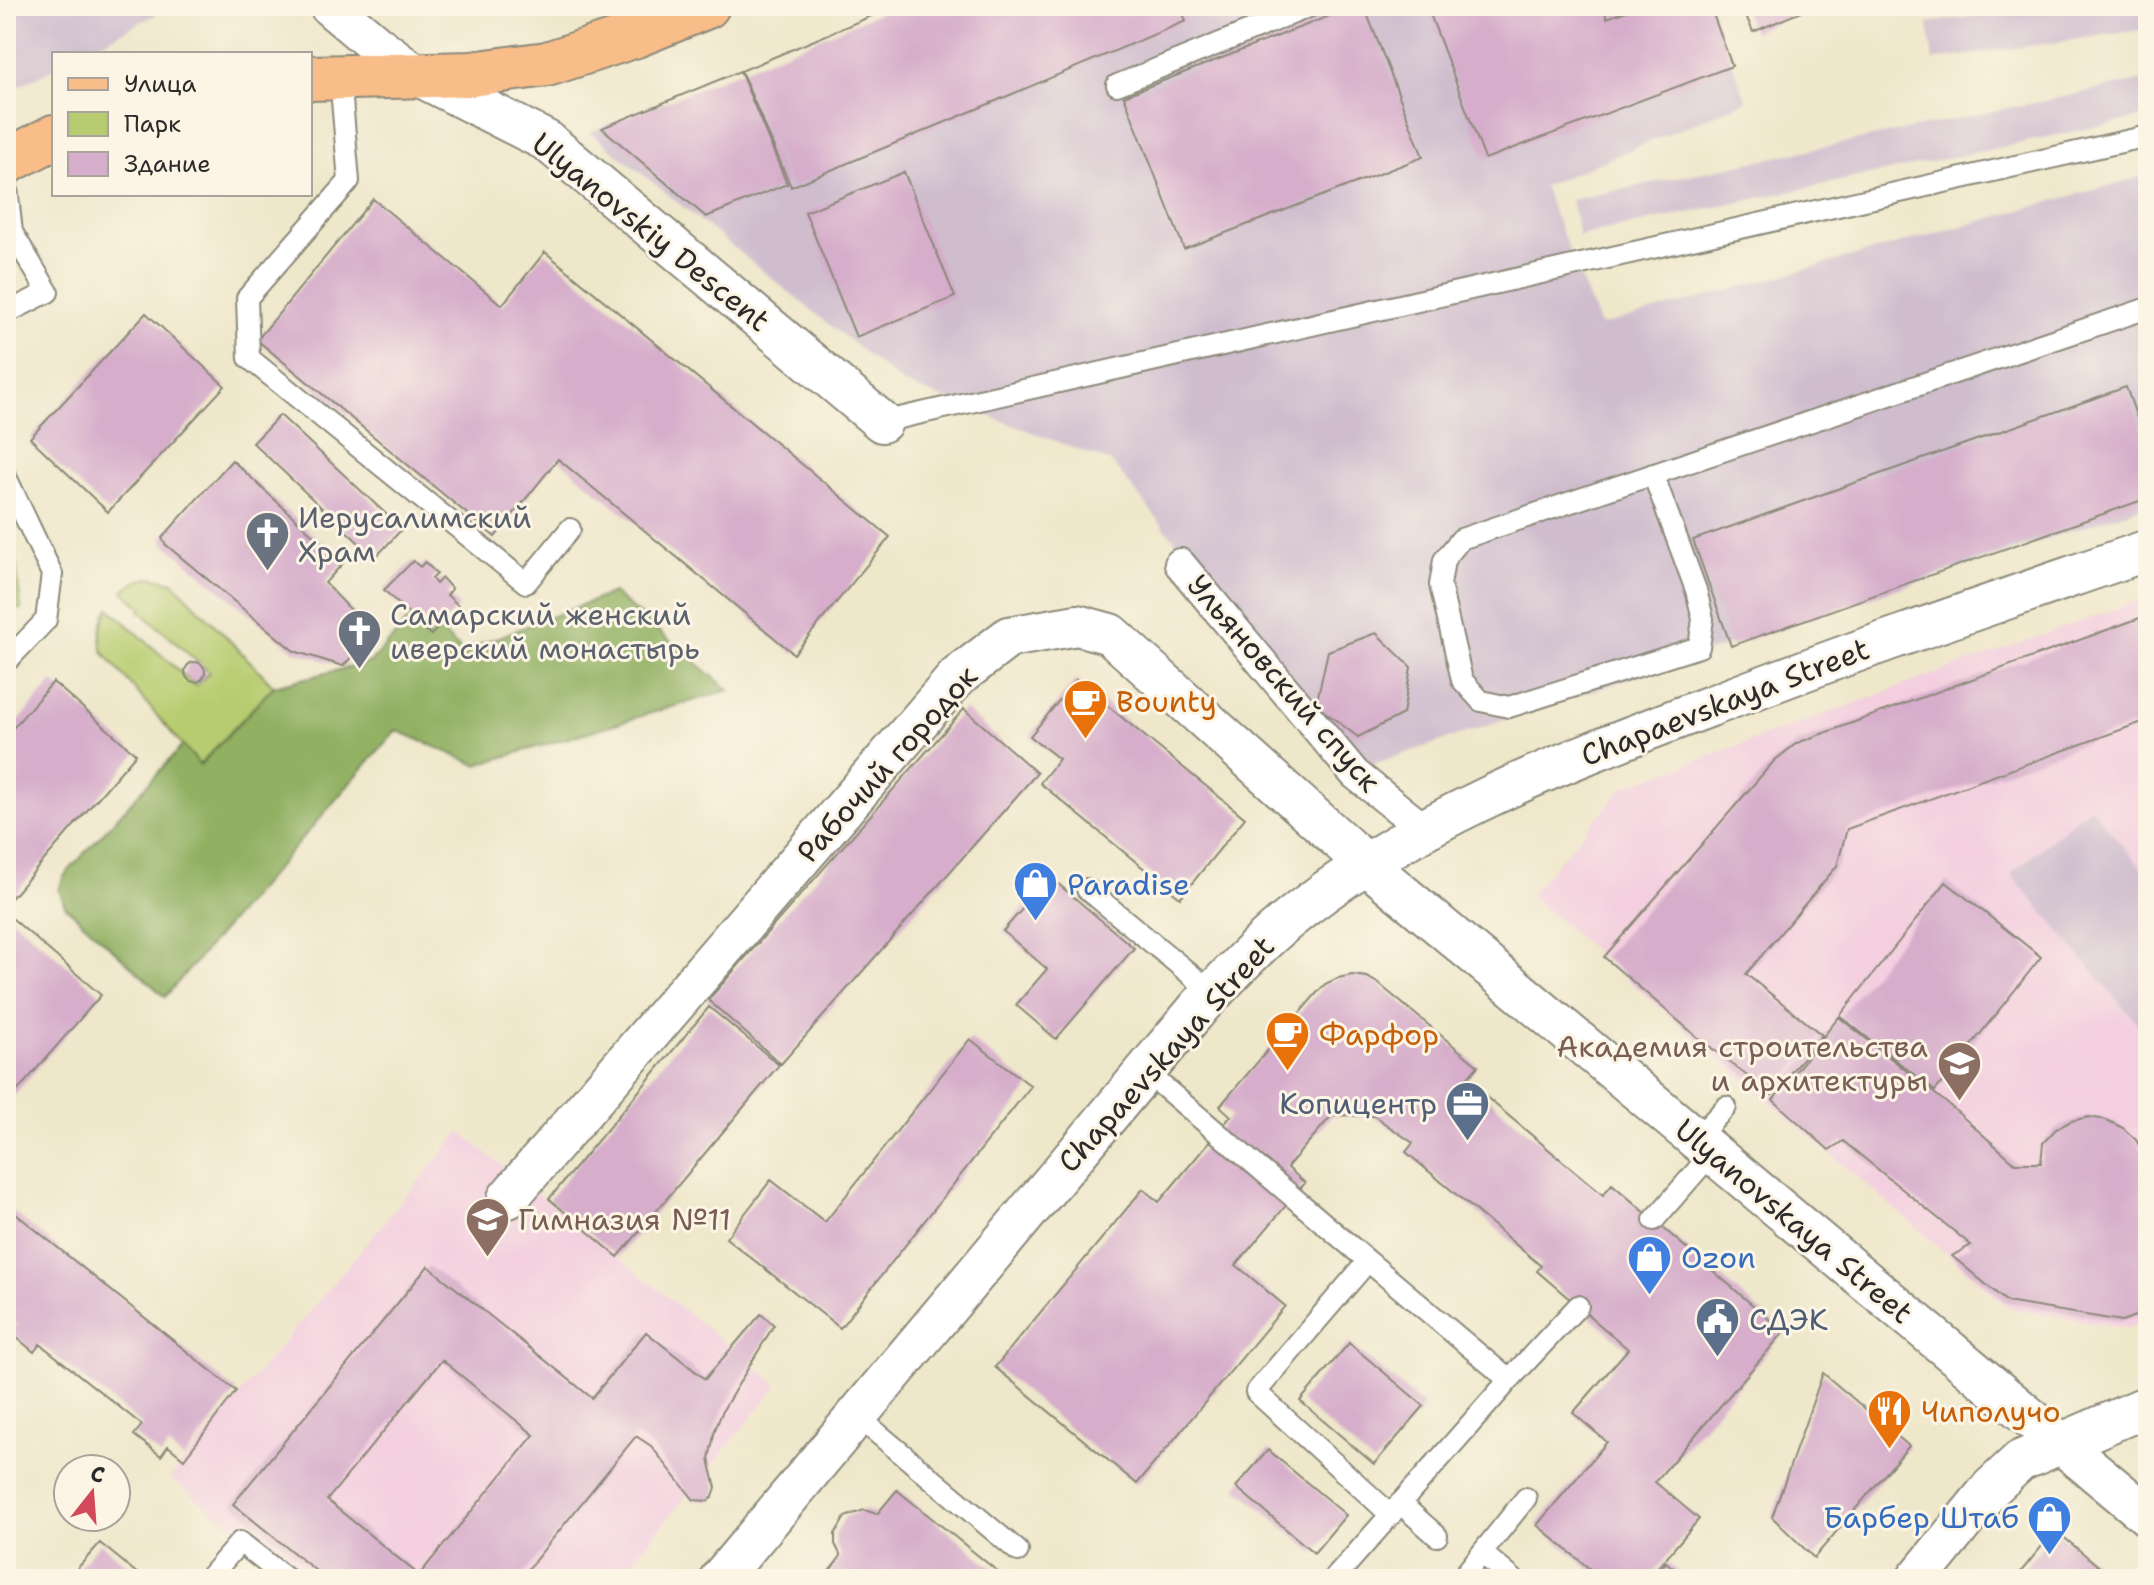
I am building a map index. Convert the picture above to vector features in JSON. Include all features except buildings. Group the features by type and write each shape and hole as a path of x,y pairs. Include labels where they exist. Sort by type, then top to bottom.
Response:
{"main road":[{"path":"325,78 471,74 547,64 636,35 707,6"},
{"path":"6,162 52,138"}],"street":[{"name":"Ulyanovskiy Descent","path":"330,6 415,74 547,141 882,422"},
{"name":"Chapaevskaya Street","path":"726,1577 857,1416 1213,993 1281,926 1366,864 1425,830 1561,763 1793,674 2148,550"},
{"name":"Ульяновский спуск","path":"1180,564 1355,774 1425,830"},
{"name":"Рабочий городок","path":"508,1198 957,677 1009,637 1077,625 1110,634 1366,864"},
{"name":"Ulyanovskaya Street","path":"1366,864 2148,1516"},
{"path":"1917,1579 1991,1488 2020,1461 2148,1406"}],"lane":[{"path":"1117,85 1311,6"},
{"path":"325,78 349,181 247,298 249,358 526,583 570,529"},
{"path":"882,422 2148,136"},
{"path":"6,178 12,232 48,292 6,313"},
{"path":"1653,474 1696,590 1703,619 1699,647 1509,707 1481,701 1462,680 1440,585 1444,560 1461,539 1653,474 2148,308"},
{"path":"6,477 52,574 46,620 8,657"},
{"path":"1087,889 1213,993"},
{"path":"1145,1071 1509,1380"},
{"path":"1654,1220 1704,1146 1726,1107"},
{"path":"1368,1261 1256,1392 1396,1509 1437,1536"},
{"path":"1334,1579 1578,1306"},
{"path":"857,1416 1018,1551"},
{"path":"1461,1579 1526,1498"},
{"path":"208,1579 240,1542 287,1579"},
{"path":"1483,1554 1513,1579"}],"shaded area":[{"path":"6,6 172,6 84,52 52,52 52,69 6,93"},
{"path":"903,6 1710,6 1747,101 1543,186 1600,326 2148,175 2148,505 1361,768 1111,462 902,383 590,132"},
{"path":"2046,6 2148,6 2148,29 1933,60 1928,23"},
{"path":"2148,79 2148,116 1579,236 1571,200"},
{"name":"Академия строительства и архитектуры","path":"2148,597 2148,1319 2127,1328 2010,1308 1529,895 1624,787"},
{"path":"2090,807 2148,876 2148,1036 2011,874"},
{"name":"Гимназия №11","path":"460,1132 778,1385 618,1579 301,1579 170,1478"}],"green space":[{"path":"7,481 21,609 6,608"},
{"path":"152,577 173,582 274,686 199,765 103,652 102,629 109,608 196,686 209,672 140,611 142,608 123,591 138,581"},
{"path":"613,593 729,690 477,765 396,730 165,997 65,906 59,890 64,876 183,745 200,765 274,686 371,662 418,610 462,651"}],"place":[{"name":"Иерусалимский Храм","path":"267,573"},
{"name":"Самарский женский иверский монастырь","path":"359,670"},
{"name":"Bounty","path":"1085,740"},
{"name":"Paradise","path":"1036,923"},
{"name":"Фарфор","path":"1288,1073"},
{"name":"Академия строительства и архитектуры","path":"1959,1102"},
{"name":"Копицентр","path":"1468,1142"},
{"name":"Гимназия №11","path":"487,1258"},
{"name":"Ozon","path":"1650,1296"},
{"name":"СДЭК","path":"1718,1358"},
{"name":"Чиполучо","path":"1890,1450"},
{"name":"Барбер Штаб","path":"2050,1556"}]}
